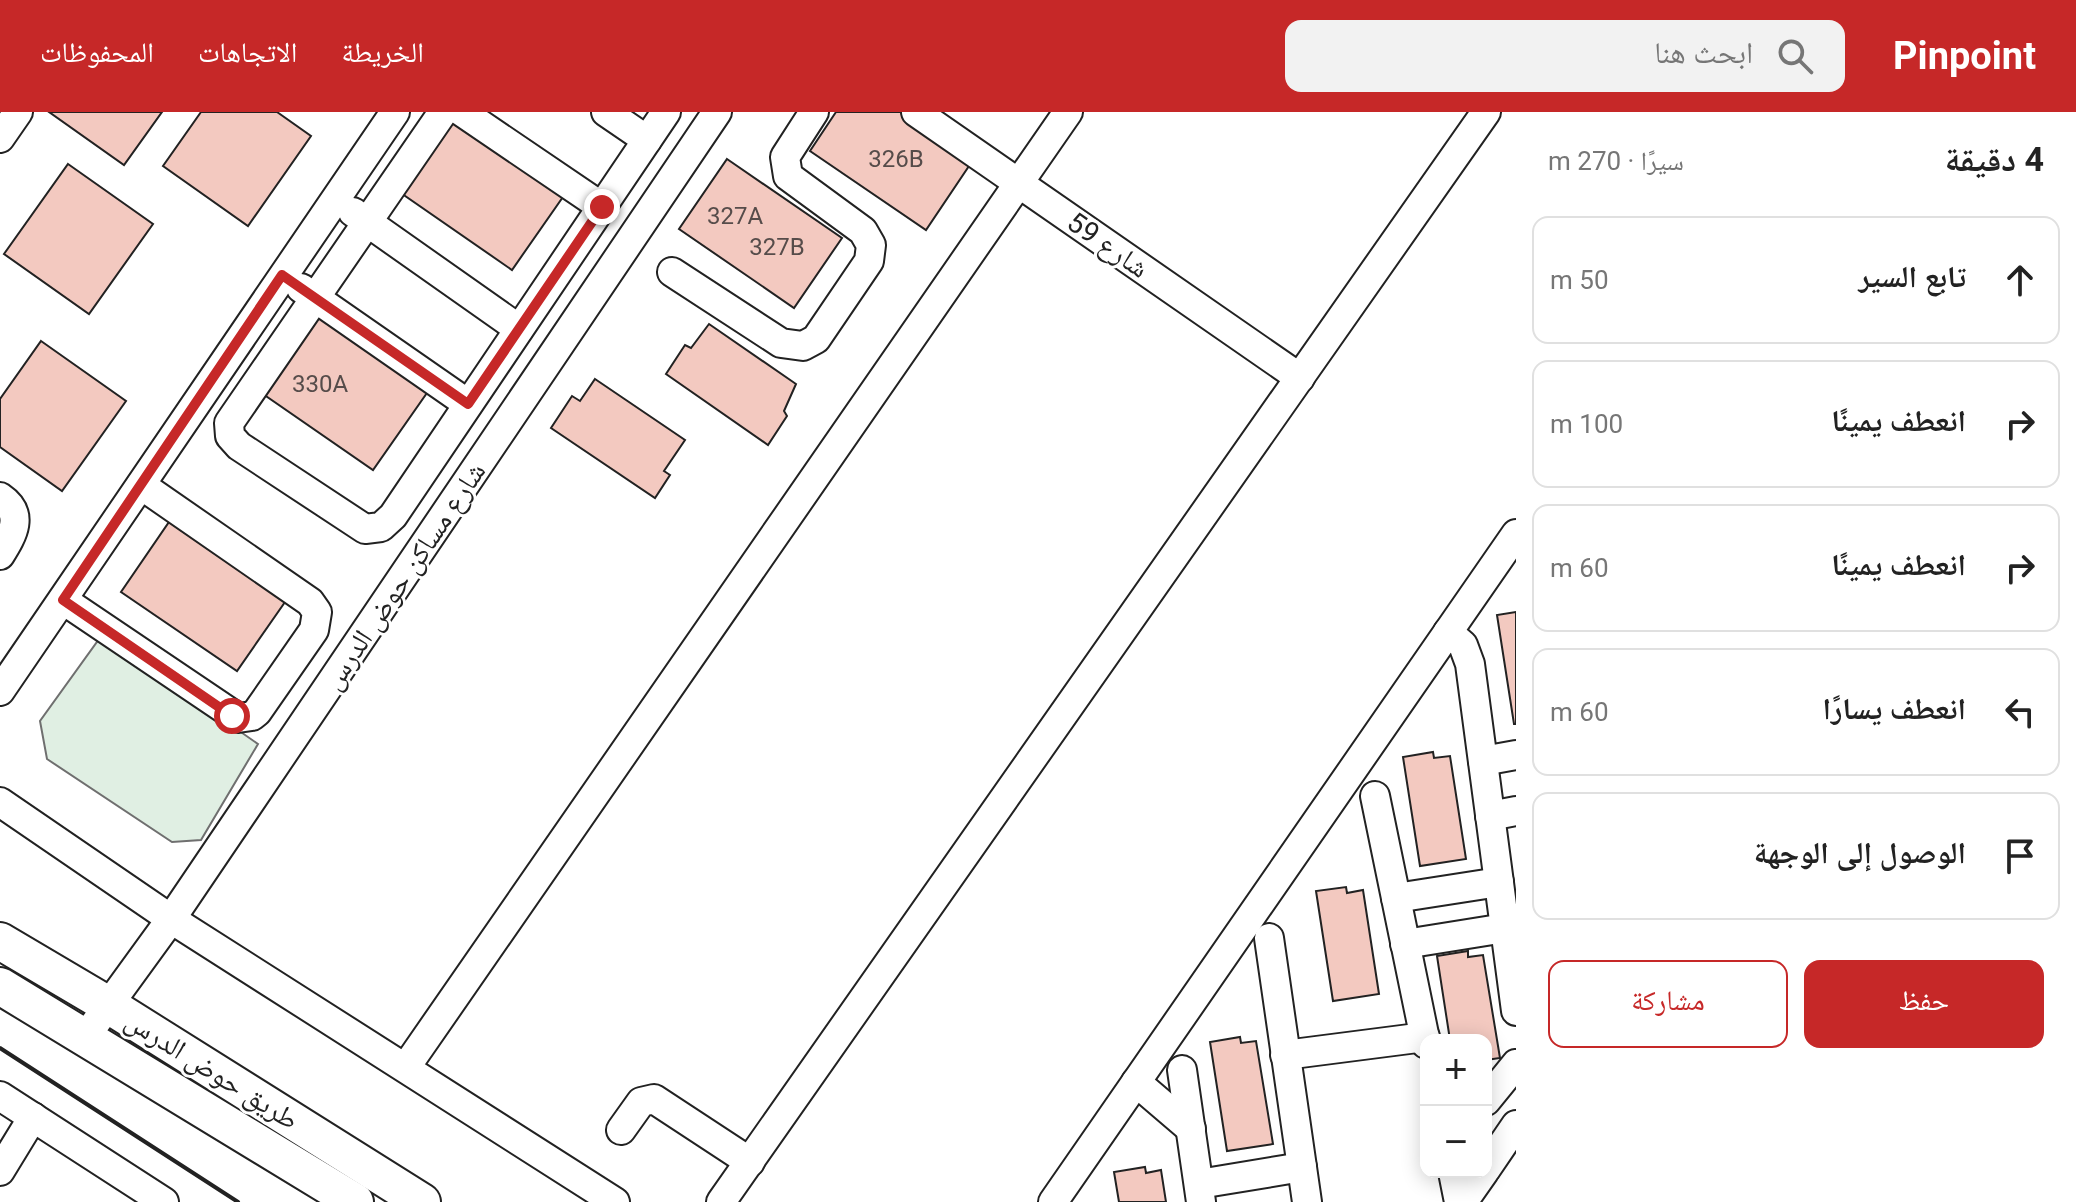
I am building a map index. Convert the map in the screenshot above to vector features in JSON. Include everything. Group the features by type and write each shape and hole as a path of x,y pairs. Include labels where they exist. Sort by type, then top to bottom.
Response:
{"main road":[{"name":"طريق حوض الدرس","path":"0,941 110,1006 422,1202"},
{"name":"طريق حوض الدرس","path":"0,986 355,1202"}],"street":[{"path":"0,138 18,112"},
{"path":"0,691 395,112"},
{"path":"443,112 231,416 228,429 239,446 358,526 373,529 388,523 666,112"},
{"path":"462,112 602,207"},
{"path":"606,112 647,140"},
{"name":"شارع مساكن حوض الدرس","path":"86,1036 171,919 717,112"},
{"path":"672,272 781,343 803,346 816,339 865,268 871,245 863,231 788,176 785,157 814,112"},
{"name":"شارع 59","path":"916,112 1300,378"},
{"path":"406,1067 1068,112"},
{"path":"721,1202 1486,112"},
{"path":"335,200 519,329"},
{"path":"282,275 468,404"},
{"path":"63,600 238,718 257,712 314,630 317,612 310,602 141,485"},
{"path":"0,497 13,511 16,525 14,534 0,555"},
{"path":"1053,1202 1516,534"},
{"path":"1448,632 1463,645 1470,664 1483,761 1503,814 1499,882 1516,1011"},
{"path":"1483,761 1516,755"},
{"path":"1375,796 1424,1034"},
{"path":"0,802 171,919 615,1202"},
{"path":"1396,898 1499,882"},
{"path":"1405,944 1505,928"},
{"path":"1269,938 1307,1202"},
{"path":"1285,1055 1420,1041"},
{"path":"1492,1094 1516,1064"},
{"path":"1182,1070 1200,1193 1302,1167"},
{"path":"1136,1082 1191,1129"},
{"path":"0,1096 164,1202"},
{"path":"621,1130 641,1102 654,1099 750,1162"},
{"path":"0,1171 33,1117"},
{"path":"1492,1161 1516,1125"},
{"path":"1455,1178 1461,1202"},
{"path":"1461,1202 1480,1178"}],"green space":[{"path":"102,635 258,744 201,840 172,842 47,759 40,721"}],"building":[{"path":"49,112 162,112 124,165"},
{"path":"201,112 277,112 311,136 248,226 163,166"},
{"path":"836,112 903,112 973,160 926,230 810,151"},
{"path":"451,115 565,194 512,270 398,191"},
{"path":"727,159 842,238 794,308 679,229"},
{"path":"68,164 153,224 89,314 4,254"},
{"path":"319,313 429,390 373,470 263,394"},
{"path":"709,324 796,384 784,411 787,416 768,445 666,374 685,345 691,348"},
{"path":"41,341 126,401 62,491 0,447 0,399"},
{"path":"595,379 685,440 664,471 670,475 655,498 551,428 572,396 580,401"},
{"path":"169,522 285,602 237,671 121,592"},
{"path":"1516,612 1516,724 1514,724 1497,615"},
{"path":"1433,752 1434,758 1450,756 1466,859 1420,866 1403,757"},
{"path":"1346,887 1347,893 1363,890 1379,994 1333,1001 1316,891"},
{"path":"1468,951 1468,957 1483,955 1500,1058 1492,1059 1492,1034 1449,1034 1437,956"},
{"path":"1240,1037 1241,1043 1256,1041 1273,1144 1227,1151 1210,1042"},
{"path":"1145,1167 1146,1173 1161,1170 1166,1202 1119,1202 1114,1172"}],"wall":[{"path":"0,1048 238,1202"}],"route":[{"path":"232,716 63,600 282,275 468,404 602,207"}]}
